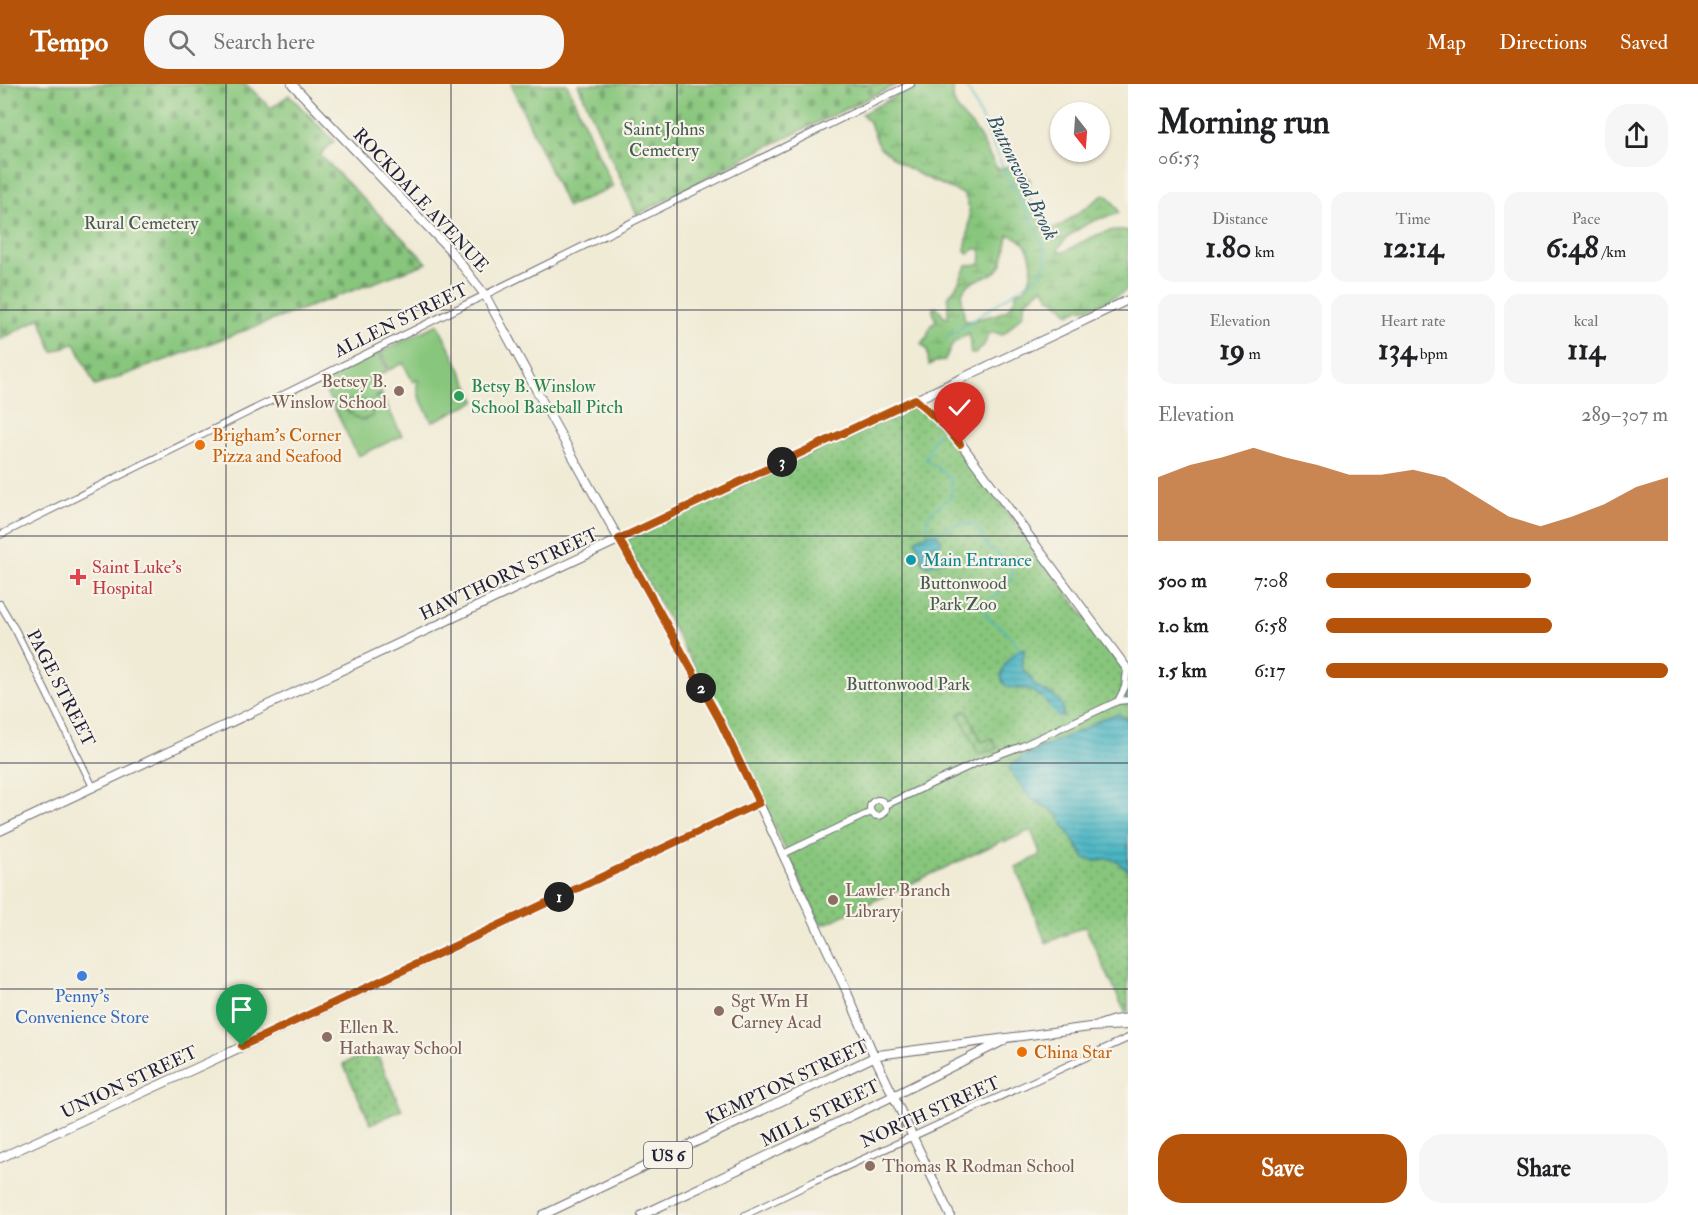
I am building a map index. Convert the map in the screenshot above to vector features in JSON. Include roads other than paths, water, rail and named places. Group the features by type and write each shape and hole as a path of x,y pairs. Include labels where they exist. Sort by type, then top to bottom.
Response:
{"main road":[{"name":"ROCKDALE AVENUE","path":"292,84 450,250 486,295 719,719 950,1215"},
{"name":"HAWTHORN STREET","path":"0,831 1128,300"},
{"path":"932,413 931,400 937,390"},
{"path":"915,399 956,437 1128,670"},
{"name":"UNION STREET","path":"0,1158 759,803"},
{"name":"KEMPTON STREET","path":"543,1215 875,1057 1095,1026 1128,1018"},
{"name":"KEMPTON STREET","path":"1095,1026 1128,1025"},
{"name":"MILL STREET","path":"642,1215 1010,1038"}],"street":[{"name":"ALLEN STREET","path":"0,535 912,84"},
{"name":"PAGE STREET","path":"0,604 93,787"},
{"path":"1118,701 1125,687 1128,670"},
{"path":"885,805 974,764 1022,746 1118,701 1128,700"},
{"path":"881,801 885,805 885,812 881,816 876,816 871,812 870,807 874,802 881,801"},
{"path":"783,854 871,812"},
{"name":"NORTH STREET","path":"745,1215 1128,1038"}],"water":[{"path":"930,533 938,535 942,541 939,546 934,544 930,547 925,546 926,554 930,560 935,559 937,555 944,559 931,565 924,564 916,540"},
{"path":"1024,648 1022,665 1024,671 1036,686 1058,699 1063,709 1063,716 1058,716 1035,693 1008,687 1003,681 1003,669 1006,664 1014,654"},
{"path":"1118,714 1128,721 1128,870 1113,859 1097,861 1085,859 1056,813 1030,798 1009,767 1032,752"}],"waterway":[{"name":"Buttonwood Brook","path":"945,339 1041,274 1047,262 1042,240 1006,175 970,93 963,84"},
{"name":"Buttonwood Brook","path":"937,433 925,459 950,477 951,497 929,513 927,526 936,531 943,531 953,525 973,524 980,531 989,549 1004,557 1012,571 1011,582 984,605 990,620 1004,630 1019,650"},
{"name":"Buttonwood Brook","path":"1049,705 1059,719"}],"place":[{"name":"Betsey B. Winslow School","path":"399,391"},
{"name":"Betsy B. Winslow School Baseball Pitch","path":"459,396"},
{"name":"Brigham's Corner Pizza and Seafood","path":"200,445"},
{"name":"Main Entrance","path":"911,560"},
{"name":"Saint Luke's Hospital","path":"78,577"},
{"name":"Lawler Branch Library","path":"833,900"},
{"name":"Penny's Convenience Store","path":"82,976"},
{"name":"Sgt Wm H Carney Acad","path":"719,1011"},
{"name":"Ellen R. Hathaway School","path":"327,1037"},
{"name":"China Star","path":"1022,1052"},
{"name":"Thomas R Rodman School","path":"870,1166"}],"park label":[{"name":"Saint Johns Cemetery","path":"664,139"},
{"name":"Rural Cemetery","path":"141,223"},
{"name":"Buttonwood Park Zoo","path":"963,593"},
{"name":"Buttonwood Park","path":"908,684"}]}
